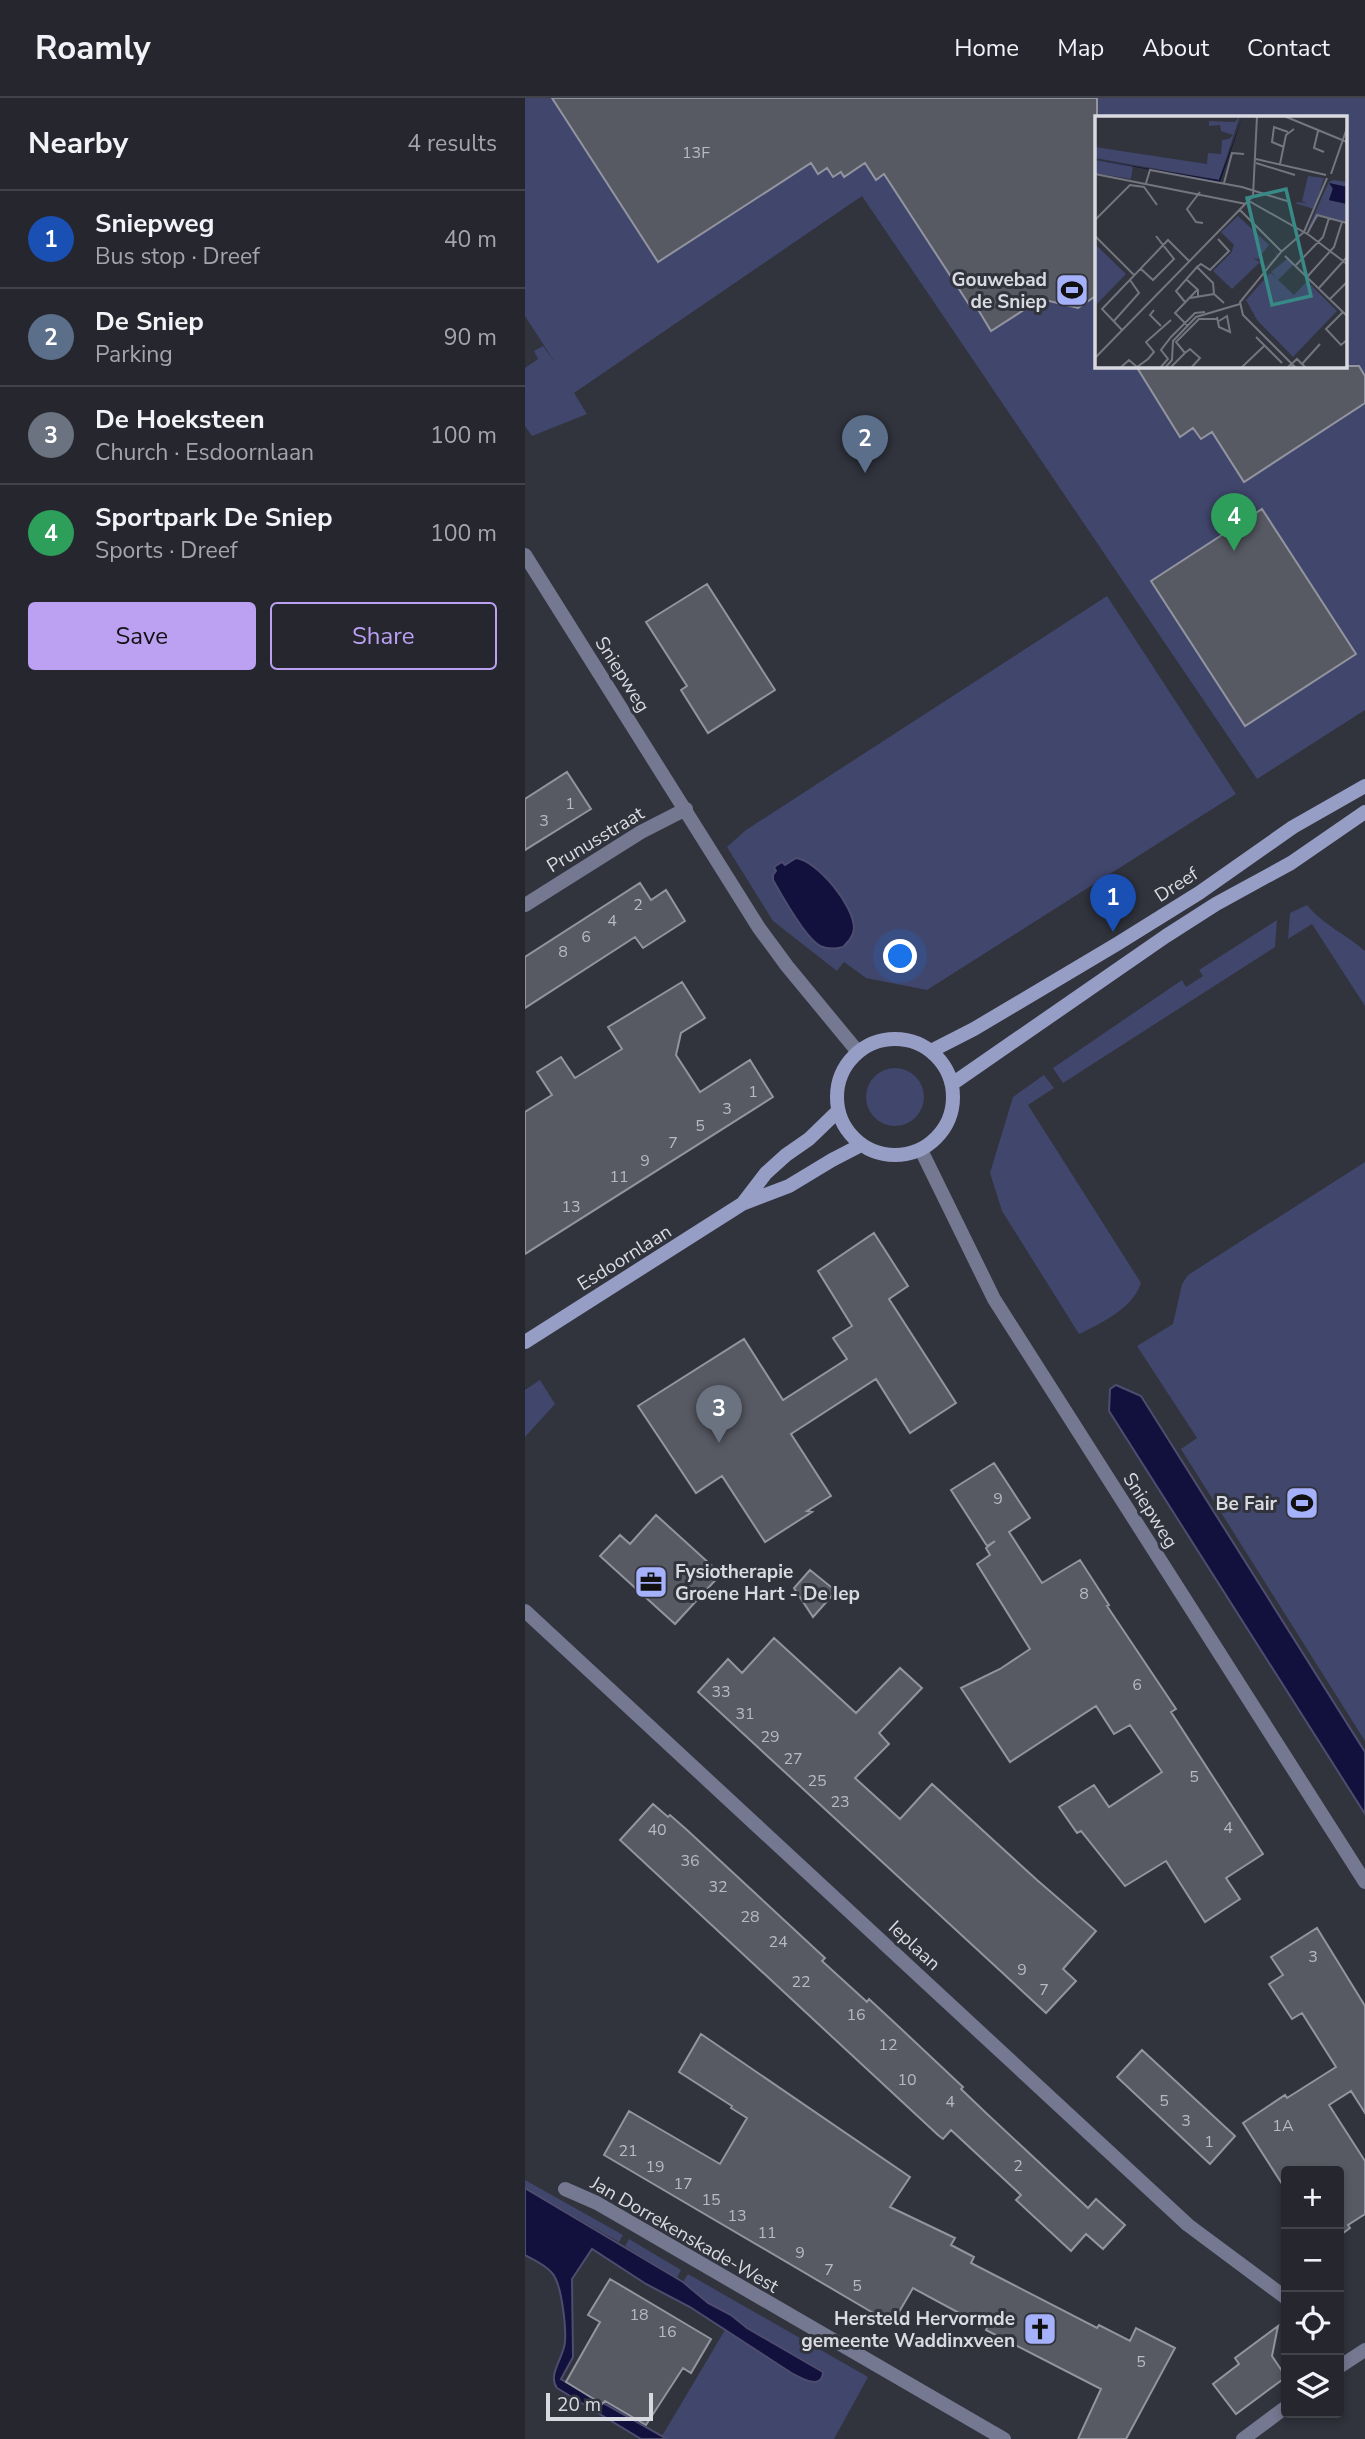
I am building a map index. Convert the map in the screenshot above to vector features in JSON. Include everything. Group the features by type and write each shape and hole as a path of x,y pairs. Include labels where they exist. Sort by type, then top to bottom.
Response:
{"main road":[{"name":"Dreef","path":"931,1051 1085,964 1199,893 1293,827 1365,786"},
{"name":"Dreef","path":"952,1084 1166,936 1216,904 1291,863 1365,812"},
{"path":"894,1039 914,1042 931,1051 944,1066 952,1084 953,1104 948,1122 936,1139 921,1150 906,1155 875,1153 861,1145 846,1131 838,1111 836,1095 839,1078 846,1064 858,1052 875,1042 894,1039"},
{"name":"Esdoornlaan","path":"742,1204 766,1173 809,1139 838,1111"},
{"name":"Esdoornlaan","path":"525,1342 742,1204 789,1186 861,1145"}],"street":[{"name":"Sniepweg","path":"525,555 759,928 858,1052"},
{"name":"Prunusstraat","path":"525,905 641,832 686,809"},
{"name":"Sniepweg","path":"921,1150 994,1299 1365,1882"},
{"name":"Ieplaan","path":"525,1611 1188,2225 1281,2294"},
{"name":"Jan Dorrekenskade-West","path":"565,2189 597,2203 1004,2439"},
{"path":"1344,2362 1365,2350"},
{"path":"1243,2439 1281,2411"}],"shaded area":[{"path":"525,98 1365,98 1365,710 1257,779 862,196 574,393 587,414 532,436 525,426 525,368 538,359 534,351 543,346 556,364 525,316"},
{"path":"1107,596 1236,794 927,990 866,978 844,962 837,971 773,921 727,847 746,830"},
{"path":"796,858 805,861 824,876 848,908 854,931 843,947 826,948 814,942 794,916 773,880 776,871 774,867 782,862 785,865"},
{"path":"1307,905 1320,918 1365,951 1365,1006 1312,924 1288,939 1290,913"},
{"path":"1277,920 1275,947 1063,1083 1053,1068 1182,980 1186,987 1203,976 1199,970"},
{"path":"889,1068 901,1068 916,1076 924,1091 924,1103 916,1118 901,1126 889,1126 874,1118 866,1103 866,1091 874,1076"},
{"path":"1044,1075 1054,1088 1028,1105 1141,1283 1124,1307 1107,1320 1079,1334 1002,1211 990,1173 1013,1097"},
{"path":"1365,1162 1365,1741 1181,1449 1197,1438 1137,1346 1173,1324 1182,1284 1188,1275"},
{"path":"540,1380 555,1404 525,1437 525,1390"},
{"path":"1116,1385 1141,1396 1365,1752 1365,1814 1109,1411 1110,1389"},
{"path":"525,2180 623,2235 619,2242 525,2188"},
{"path":"525,2188 683,2282 708,2303 823,2372 822,2377 819,2381 811,2382 793,2374 690,2307 646,2284 592,2249 572,2279 573,2357 561,2379 667,2439 641,2439 557,2388 554,2377 565,2342 563,2306 552,2273 525,2255"},
{"path":"629,2239 681,2270 677,2278 625,2246"},
{"path":"688,2274 868,2377 834,2439 667,2439 662,2436 725,2330 805,2380 811,2382 823,2371 708,2303 683,2282"}],"building":[{"path":"552,98 1097,98 1095,296 1078,308 1041,299 991,331 976,306 972,309 884,174 876,180 865,163 844,177 841,172 833,177 827,168 818,174 811,163 658,262"},
{"path":"1359,366 1365,376 1365,403 1244,482 1212,432 1201,439 1193,428 1180,437 1137,368"},
{"path":"1262,509 1356,654 1245,726 1151,581"},
{"path":"707,584 775,690 708,733 681,690 687,686 646,622"},
{"path":"567,772 591,809 525,850 525,799"},
{"path":"640,883 651,900 666,890 685,921 643,948 635,937 525,1008 525,957"},
{"path":"682,982 705,1018 681,1033 676,1055 700,1092 750,1060 773,1097 525,1254 525,1112 552,1095 537,1072 561,1057 575,1078 622,1049 608,1027"},
{"path":"874,1233 908,1286 889,1299 956,1403 910,1433 876,1379 791,1434 831,1496 807,1511 812,1512 765,1542 722,1476 696,1493 638,1406 744,1339 783,1400 847,1359 833,1338 852,1326 818,1271"},
{"path":"994,1463 1030,1518 1009,1532 1042,1583 1080,1560 1109,1605 1107,1606 1176,1709 1171,1712 1263,1854 1226,1878 1240,1899 1205,1922 1166,1861 1125,1886 1081,1831 1077,1833 1059,1807 1094,1785 1109,1807 1162,1772 1130,1725 1114,1734 1096,1706 1010,1762 961,1688 1000,1669 1030,1649 977,1564 990,1555 986,1548 995,1541 987,1546 951,1490"},
{"path":"656,1515 721,1574 675,1624 600,1556 620,1535 630,1544"},
{"path":"810,1570 836,1591 813,1617 794,1588"},
{"path":"774,1638 856,1713 900,1668 922,1688 879,1733 889,1744 855,1778 900,1819 932,1784 1096,1931 1063,1969 1076,1981 1046,2013 698,1692 728,1659 742,1673"},
{"path":"653,1804 687,1830 825,1958 822,1961 867,2002 869,1999 1088,2208 1096,2199 1125,2225 1103,2249 1086,2234 1071,2251 1016,2200 1021,2195 951,2130 943,2139 938,2135 620,1840"},
{"path":"1317,1928 1365,2006 1365,2113 1351,2091 1329,2105 1365,2161 1365,2214 1348,2225 1350,2228 1344,2232 1344,2166 1281,2166 1281,2182 1243,2123 1285,2095 1287,2098 1336,2067 1302,2013 1292,2019 1269,1984 1283,1975 1271,1957"},
{"path":"701,2034 910,2177 890,2207 955,2238 951,2245 974,2257 971,2263 1097,2328 1099,2325 1130,2341 1136,2328 1175,2348 1126,2439 1078,2439 1101,2389 986,2330 987,2328 913,2288 892,2324 604,2155 629,2111 720,2164 747,2118 679,2072"},
{"path":"1142,2050 1235,2136 1210,2164 1117,2077"},
{"path":"610,2279 711,2339 691,2373 683,2368 646,2425 605,2401 602,2404 566,2382 600,2322 588,2315"},
{"path":"1278,2326 1272,2356 1281,2370 1281,2381 1236,2414 1213,2384 1239,2364 1235,2358"}],"place":[{"name":"Gouwebad de Sniep","path":"1072,290"},
{"name":"De Sniep","path":"865,473"},
{"name":"Sportpark De Sniep","path":"1234,551"},
{"name":"Sniepweg","path":"1113,932"},
{"name":"De Hoeksteen","path":"719,1443"},
{"name":"Be Fair","path":"1302,1503"},
{"name":"Fysiotherapie Groene Hart - De Iep","path":"651,1582"},
{"name":"Hersteld Hervormde gemeente Waddinxveen","path":"1040,2329"}]}
